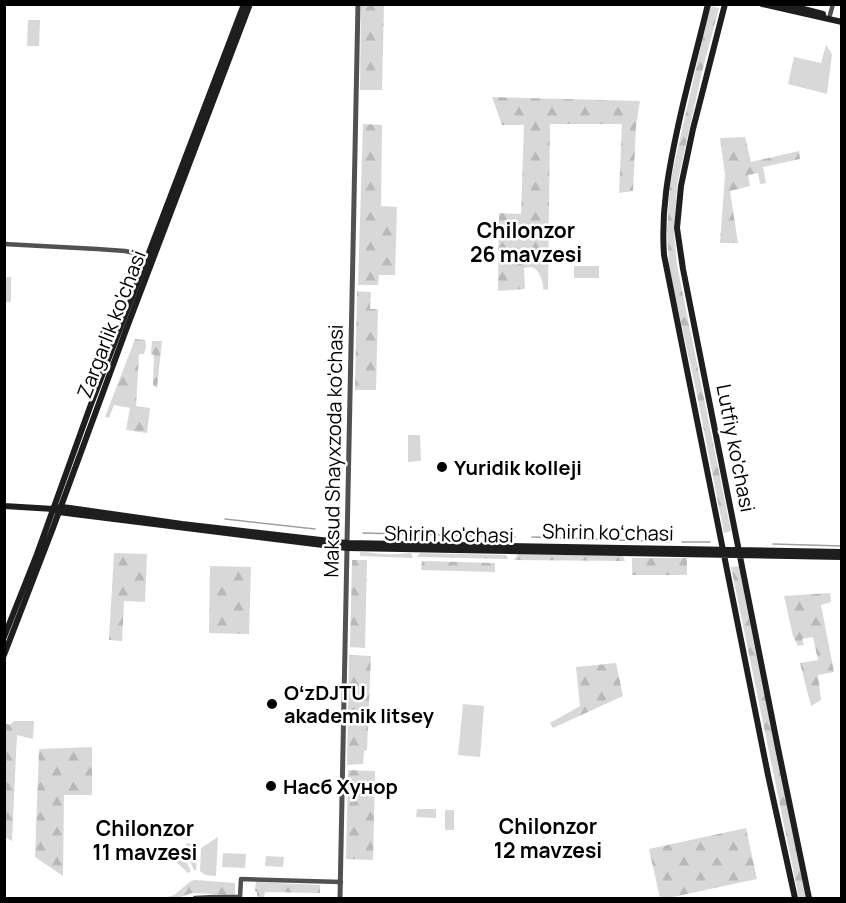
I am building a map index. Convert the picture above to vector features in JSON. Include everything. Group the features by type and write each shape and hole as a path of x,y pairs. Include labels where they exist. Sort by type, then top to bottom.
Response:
{"main road":[{"name":"Zargarlik ko'chasi","path":"4,637 58,509 90,407 244,4"},
{"name":"Zargarlik ko'chasi","path":"4,655 250,4"},
{"name":"Lutfiy ko'chasi","path":"708,4 670,163 664,198 664,255 795,898"},
{"name":"Lutfiy ko'chasi","path":"724,4 682,178 677,228 683,269 809,898"},
{"path":"762,4 842,20"},
{"path":"784,4 842,20"},
{"name":"Shirin ko'chasi","path":"4,506 58,509 221,528 347,546 724,553 842,552"},
{"name":"Shirin ko'chasi","path":"740,553 842,557"}],"street":[{"name":"Maksud Shayxzoda ko'chasi","path":"340,898 358,4"},
{"path":"830,15 833,4"},
{"path":"4,244 97,249 148,255"},
{"path":"195,898 240,897 241,879 340,882"}],"green space":[{"path":"361,5 384,5 382,90 360,90"},
{"path":"710,6 719,8 677,185 674,233 677,265 731,531 724,533 673,287 667,232 670,183"},
{"path":"28,20 40,20 39,46 27,46"},
{"path":"826,45 832,54 827,94 788,84 794,57 821,63"},
{"path":"492,97 640,101 636,126 633,191 619,193 622,124 550,124 548,290 543,289 540,275 530,267 524,268 525,289 498,291 499,213 521,214 524,125 502,125"},
{"path":"363,124 382,125 381,206 397,207 395,275 379,275 378,285 358,285"},
{"path":"745,137 751,162 799,151 800,159 763,167 766,183 760,184 758,173 748,175 750,186 730,191 738,243 720,243 725,175 720,138"},
{"path":"574,266 599,266 599,278 574,278"},
{"path":"5,277 11,277 11,302 5,302"},
{"path":"357,291 371,292 370,309 378,309 376,390 355,390"},
{"path":"135,339 145,340 146,347 144,354 139,354 136,406 150,408 147,433 126,430 130,408 114,405 109,418 105,417"},
{"path":"152,341 162,341 157,388 153,385"},
{"path":"408,435 420,435 421,461 408,462"},
{"path":"360,552 411,553 413,558 360,556"},
{"path":"114,553 147,554 145,602 124,601 122,641 109,640"},
{"path":"420,553 506,555 508,559 417,557"},
{"path":"518,554 623,556 625,561 514,560"},
{"path":"632,558 687,558 687,575 632,575"},
{"path":"352,560 367,560 365,648 350,647"},
{"path":"422,561 495,563 495,572 421,570"},
{"path":"210,566 251,567 249,634 209,633"},
{"path":"739,566 807,898 799,898 731,567"},
{"path":"830,593 831,602 821,605 834,672 818,675 821,700 811,706 800,663 818,660 813,637 802,639 804,645 798,646 793,636 784,596"},
{"path":"349,655 371,656 367,750 364,751 363,764 347,765"},
{"path":"616,663 623,696 553,728 550,723 580,706 576,667"},
{"path":"463,704 484,706 480,757 458,755"},
{"path":"14,721 34,721 33,739 17,735 12,841 5,837 4,723 10,725"},
{"path":"92,747 92,795 64,795 63,876 35,857 39,749"},
{"path":"348,770 375,771 373,860 346,859"},
{"path":"417,809 436,809 436,818 416,817"},
{"path":"445,810 454,810 454,830 445,830"},
{"path":"746,828 757,879 660,898 649,849"},
{"path":"218,837 216,876 205,875 200,871 201,848"},
{"path":"189,843 197,848 196,870 184,848"},
{"path":"179,850 191,871 188,873 174,860"},
{"path":"223,853 246,854 245,868 222,867"},
{"path":"266,856 284,857 283,867 265,866"},
{"path":"195,880 235,883 235,895 192,893 178,898 164,898 174,895"},
{"path":"256,882 320,885 320,893 265,892 264,898 257,898"}],"waterway":[{"path":"225,519 315,529"},
{"path":"363,533 515,537"},
{"path":"532,537 673,542"},
{"path":"682,542 710,542"},
{"path":"773,544 842,546"}],"place":[{"name":"Yuridik kolleji","path":"442,467"},
{"name":"OʻzDJTU akademik litsey","path":"272,704"},
{"name":"Насб Хунор","path":"271,786"}],"district":[{"name":"Chilonzor 26 mavzesi","path":"526,242"},
{"name":"Chilonzor 12 mavzesi","path":"548,838"},
{"name":"Chilonzor 11 mavzesi","path":"145,840"}]}
